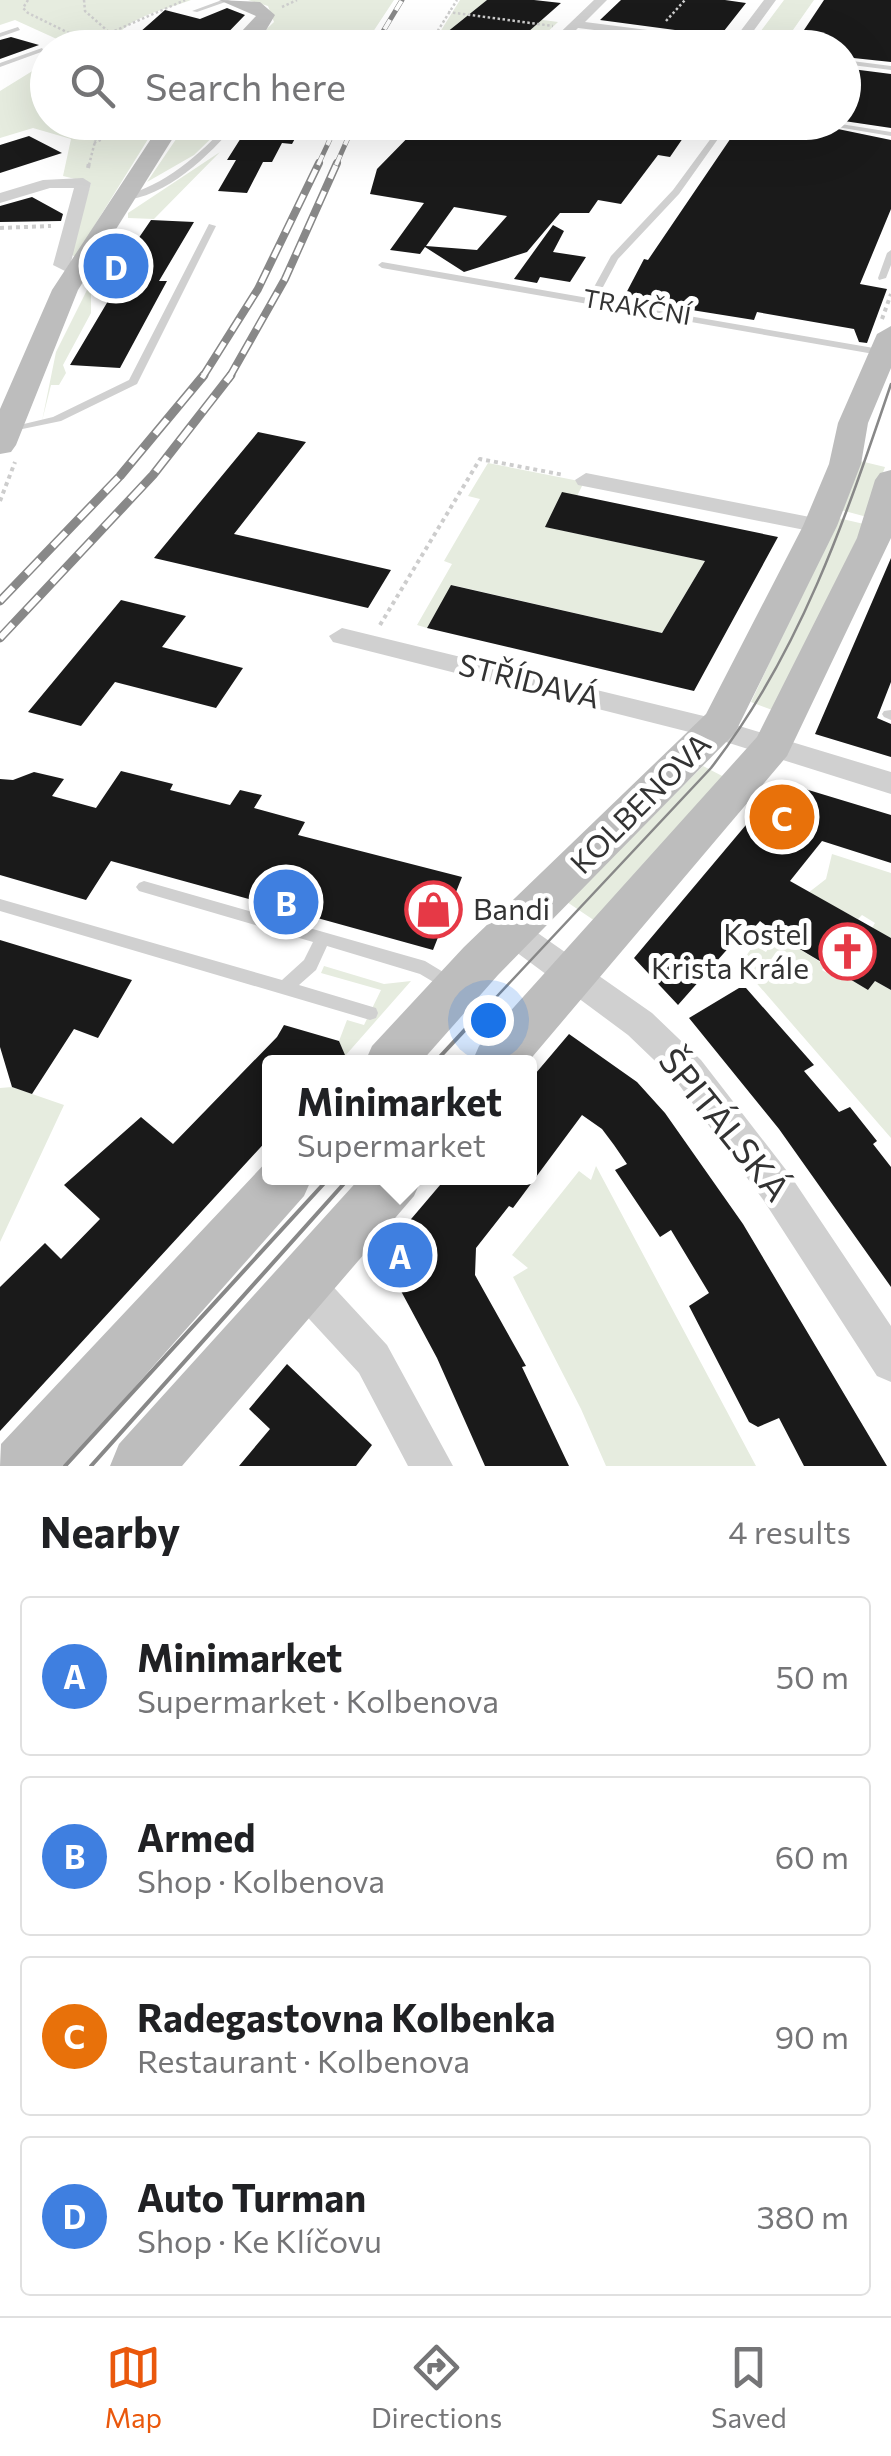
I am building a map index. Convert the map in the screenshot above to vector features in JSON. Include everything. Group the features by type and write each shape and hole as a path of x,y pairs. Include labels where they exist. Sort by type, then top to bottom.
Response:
{"main road":[{"path":"228,0 254,6 266,15 257,30"},
{"path":"3,438 55,308 161,140"},
{"name":"KOLBENOVA","path":"396,1055 511,930 716,729 752,666 820,526 845,464 873,369 889,347"},
{"name":"KOLBENOVA","path":"503,1055 773,746 883,540 891,480"},
{"path":"24,1466 279,1185"},
{"path":"142,1466 388,1185"}],"street":[{"path":"569,30 601,0"},
{"path":"747,30 770,0"},
{"path":"573,26 614,30"},
{"path":"0,198 58,181 84,184 62,265 77,270"},
{"path":"586,480 820,526"},
{"name":"STŘÍDAVÁ","path":"342,636 716,729 891,783"},
{"name":"ŠPITÁLSKÁ","path":"511,930 640,1024 690,1071 777,1188 891,1362"},
{"path":"301,1282 374,1359 431,1466"}],"lane":[{"path":"195,11 228,0"},
{"path":"0,35 18,29"},
{"path":"0,66 30,55"},
{"path":"861,64 891,68"},
{"path":"861,130 891,134"},
{"path":"123,199 152,189 204,156 219,140"},
{"path":"592,299 614,258 676,192 714,140"},
{"path":"3,438 57,419 133,382 212,226"},
{"path":"882,278 891,253"},
{"name":"TRAKČNÍ","path":"382,265 889,347"},
{"path":"144,887 425,968 457,989"},
{"path":"0,905 370,1013"},
{"path":"284,989 310,964 323,938"}],"path":[{"path":"28,0 23,8 28,13 63,30"},
{"path":"84,0 85,11 107,30"},
{"path":"117,30 185,0"},
{"path":"438,30 457,0"},
{"path":"658,30 686,0"},
{"path":"448,12 573,26"},
{"path":"84,184 95,140"},
{"path":"94,143 100,140"},
{"path":"0,228 27,227"},
{"path":"379,627 480,459 586,480"}],"shaded area":[{"path":"0,0 191,0 122,30 37,30 15,20 0,25"},
{"path":"248,0 394,0 374,30 266,30 274,22 268,6"},
{"path":"460,0 487,0 475,11 558,22 550,30 529,30 463,19 450,30 441,30"},
{"path":"784,0 814,0 793,30 762,30"},
{"path":"30,72 30,129 0,138 0,91"},
{"path":"71,140 147,140 75,257 70,253 91,183 63,176"},
{"path":"175,140 209,140 194,155 147,182"},
{"path":"220,152 154,219 128,218 128,213"},
{"path":"109,246 122,246 91,289 91,313 63,365 66,373 59,385 51,385 42,421 56,352"},
{"path":"856,460 885,467 867,517 841,510"},
{"path":"488,463 584,482 577,496 562,493 546,527 705,561 662,633 452,585 427,628 417,625 452,564 444,561 480,499 468,496"},
{"path":"838,518 864,524 775,711 751,702"},
{"path":"703,766 728,779 598,923 567,902"},
{"path":"832,854 891,873 891,938 872,928 875,923 862,915 858,919 808,893 826,879"},
{"path":"777,935 825,965 822,970 836,978 841,974 868,990 875,981 891,990 891,1138 740,964 754,945 766,952"},
{"path":"324,966 384,984 411,981 345,1055 339,1041 347,1020 364,1025 381,990 321,973"},
{"path":"12,1087 64,1105 0,1242 0,1088"},
{"path":"596,1166 756,1466 606,1466 513,1277 528,1268 512,1255 579,1171 591,1180"}],"building":[{"path":"487,0 561,3 530,30 450,30"},
{"path":"621,0 746,3 725,30 675,30 600,20"},
{"path":"824,0 891,0 891,62 861,59 861,30 804,30"},
{"path":"227,8 245,15 230,30 142,30 165,10 200,19"},
{"path":"11,37 30,42 30,48 0,59 0,40"},
{"path":"861,70 891,74 891,128 861,124"},
{"path":"861,134 891,140 891,209 860,284 887,289 867,343 859,342 854,329 757,312 754,320 623,299 644,259 648,260 730,140 861,140"},
{"path":"29,136 30,140 62,153 0,173 0,145"},
{"path":"240,140 294,140 292,144 282,143 272,162 263,162 247,193 218,191 236,160 227,160"},
{"path":"405,140 682,140 670,157 658,155 621,204 598,200 589,213 560,213 527,252 464,272 425,247 420,254 390,250 424,203 370,194 377,169","holes":["454,207 507,216 477,250 426,246"]},
{"path":"32,197 63,214 61,221 0,222 0,206"},
{"path":"151,220 194,222 159,281 167,281 120,368 70,365 114,291 91,289 128,238 138,239"},
{"path":"553,225 564,231 553,252 586,257 570,282 540,277 537,283 514,279"},
{"path":"258,432 306,442 234,534 391,570 368,608 154,558"},
{"path":"562,492 778,537 694,691 427,628 451,585 662,633 705,561 545,527"},
{"path":"891,558 891,682 877,718 891,724 891,757 815,734"},
{"path":"121,600 186,616 162,647 243,668 216,708 115,682 81,726 28,712"},
{"path":"121,771 173,784 170,790 230,805 240,790 262,795 254,808 305,822 298,835 462,877 433,950 111,861 86,900 0,875 0,779 13,780 34,772 64,779 52,796 96,808"},
{"path":"782,782 891,815 891,863 822,841 790,881 891,938 891,990 875,981 868,990 760,921 747,936 739,936 678,1005 634,958"},
{"path":"0,940 132,980 98,1038 74,1029 32,1094 12,1087 0,1047"},
{"path":"739,988 746,988 814,1065 804,1071 839,1112 850,1107 877,1141 873,1144 891,1167 891,1287 779,1129 689,1018"},
{"path":"284,1025 339,1041 345,1055 262,1055 262,1146 0,1431 0,1287 45,1243 61,1259 100,1219 64,1185 141,1117 173,1144 277,1037"},
{"path":"569,1034 637,1082 665,1113 743,1224 887,1466 804,1466 779,1418 758,1427 749,1422 689,1306 709,1293 671,1230 660,1237 615,1170 627,1164 602,1129 582,1115 537,1176 537,1072"},
{"path":"440,1185 530,1185 476,1248 475,1275 526,1366 522,1367 569,1466 485,1466 437,1358 387,1265 389,1245"},
{"path":"287,1364 372,1445 356,1466 239,1466 270,1429 249,1409"}],"tram line":[{"path":"486,1008 711,768 742,724 770,679 817,584 891,384"},
{"path":"442,1055 488,1005"},
{"path":"65,1466 323,1185"},
{"path":"91,1466 343,1185"}],"railway":[{"path":"384,30 402,0"},
{"path":"318,165 330,140"},
{"path":"336,165 347,140"},
{"path":"204,376 258,289 319,163"},
{"path":"230,376 285,279 337,163"},
{"path":"0,601 120,476 204,376"},
{"path":"0,638 153,475 230,376"}],"place":[{"name":"Auto Turman","path":"116,266"},
{"name":"Radegastovna Kolbenka","path":"782,817"},
{"name":"Armed","path":"286,902"},
{"name":"Bandi","path":"434,910"},
{"name":"Kostel Krista Krále","path":"848,952"},
{"name":"Minimarket","path":"400,1255"}]}
